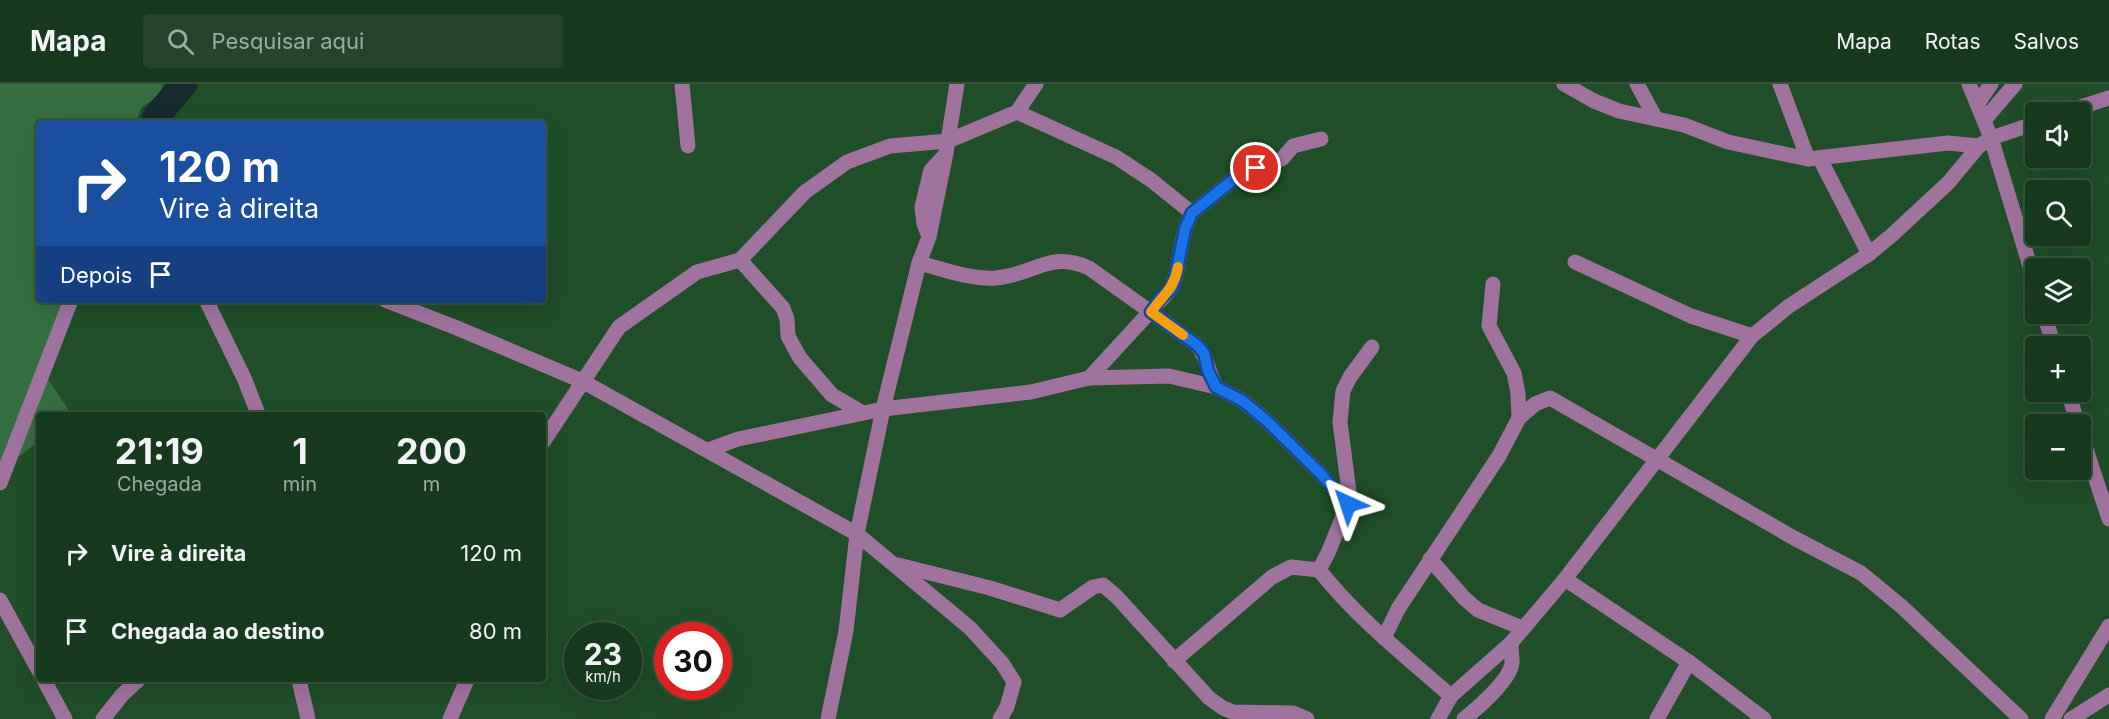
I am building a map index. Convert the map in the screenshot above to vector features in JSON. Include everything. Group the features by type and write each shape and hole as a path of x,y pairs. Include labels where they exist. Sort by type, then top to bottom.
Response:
{"street":[{"path":"682,84 688,146"},
{"path":"828,719 846,631 857,534 883,409 919,263 929,237 924,224 922,207 931,170 947,147 957,84"},
{"path":"546,437 619,327 697,272 740,260 805,192 847,162 890,146 947,147 1017,112 1036,84"},
{"path":"1564,84 1594,101 1619,111 1684,125 1728,142 1814,159 1948,143 1985,142 2025,127"},
{"path":"1637,84 1656,119"},
{"path":"1780,84 1814,159 1869,254"},
{"path":"1969,84 1985,119 1985,142 2026,258"},
{"path":"1978,103 1991,84"},
{"path":"1985,119 2015,84"},
{"path":"2091,104 2109,98"},
{"path":"1017,112 1116,157 1151,180 1192,213"},
{"path":"1089,378 1171,289 1185,229 1192,213 1234,179 1282,159 1293,146 1321,139"},
{"path":"1438,719 1451,696 1511,643 1565,579 1752,336 1789,306 1869,254 1948,183 1985,142"},
{"path":"740,260 783,308 787,319 788,336 793,348 832,395 863,413"},
{"path":"919,263 981,278 995,278 1016,275 1056,260 1077,262 1089,268 1197,345 1204,353 1208,371 1216,387"},
{"path":"1575,262 1691,316 1752,336"},
{"path":"1493,284 1489,326 1514,373 1519,418"},
{"path":"0,483 4,464 70,303"},
{"path":"207,303 244,378 257,412"},
{"path":"393,303 582,381 857,534 970,628 1002,663 1014,682 1007,707 999,719"},
{"path":"1319,570 1348,504 1349,492 1340,422 1342,391 1372,347"},
{"path":"708,450 738,439 883,409 1031,392 1089,378 1169,376 1216,387 1243,401 1267,421 1348,504"},
{"path":"832,395 840,418"},
{"path":"1384,638 1398,609 1499,456 1519,418 1535,404 1550,398 1861,573 1901,606 2021,719"},
{"path":"2091,464 2109,519"},
{"path":"1430,559 1464,598 1478,610 1522,628"},
{"path":"895,564 990,588 1060,610 1093,587 1103,585 1117,597 1209,698 1223,708 1244,713 1293,713 1307,719"},
{"path":"1174,662 1272,577 1291,567 1319,570 1335,590 1384,638 1451,696"},
{"path":"1565,579 1689,662 1764,719"},
{"path":"0,600 36,666"},
{"path":"2052,719 2109,626"},
{"path":"1464,719 1486,699 1507,674 1512,665 1511,643"},
{"path":"1657,719 1689,662"},
{"path":"45,682 65,719"},
{"path":"103,719 136,682"},
{"path":"299,682 308,719"},
{"path":"450,719 466,682"},
{"path":"2071,719 2109,695"}],"green space":[{"path":"0,84 163,84 160,95 142,107 136,120 36,120 36,303 67,303 44,373 70,412 36,412 36,443 8,465 0,483"}],"waterway":[{"path":"155,118 184,84"}],"slow traffic":[{"path":"1178,267 1171,289 1151,312 1183,335"}],"route":[{"path":"1256,168 1234,179 1192,213 1185,229 1171,289 1151,312 1197,345 1204,353 1208,371 1216,387 1243,401 1267,421 1348,504"}]}
